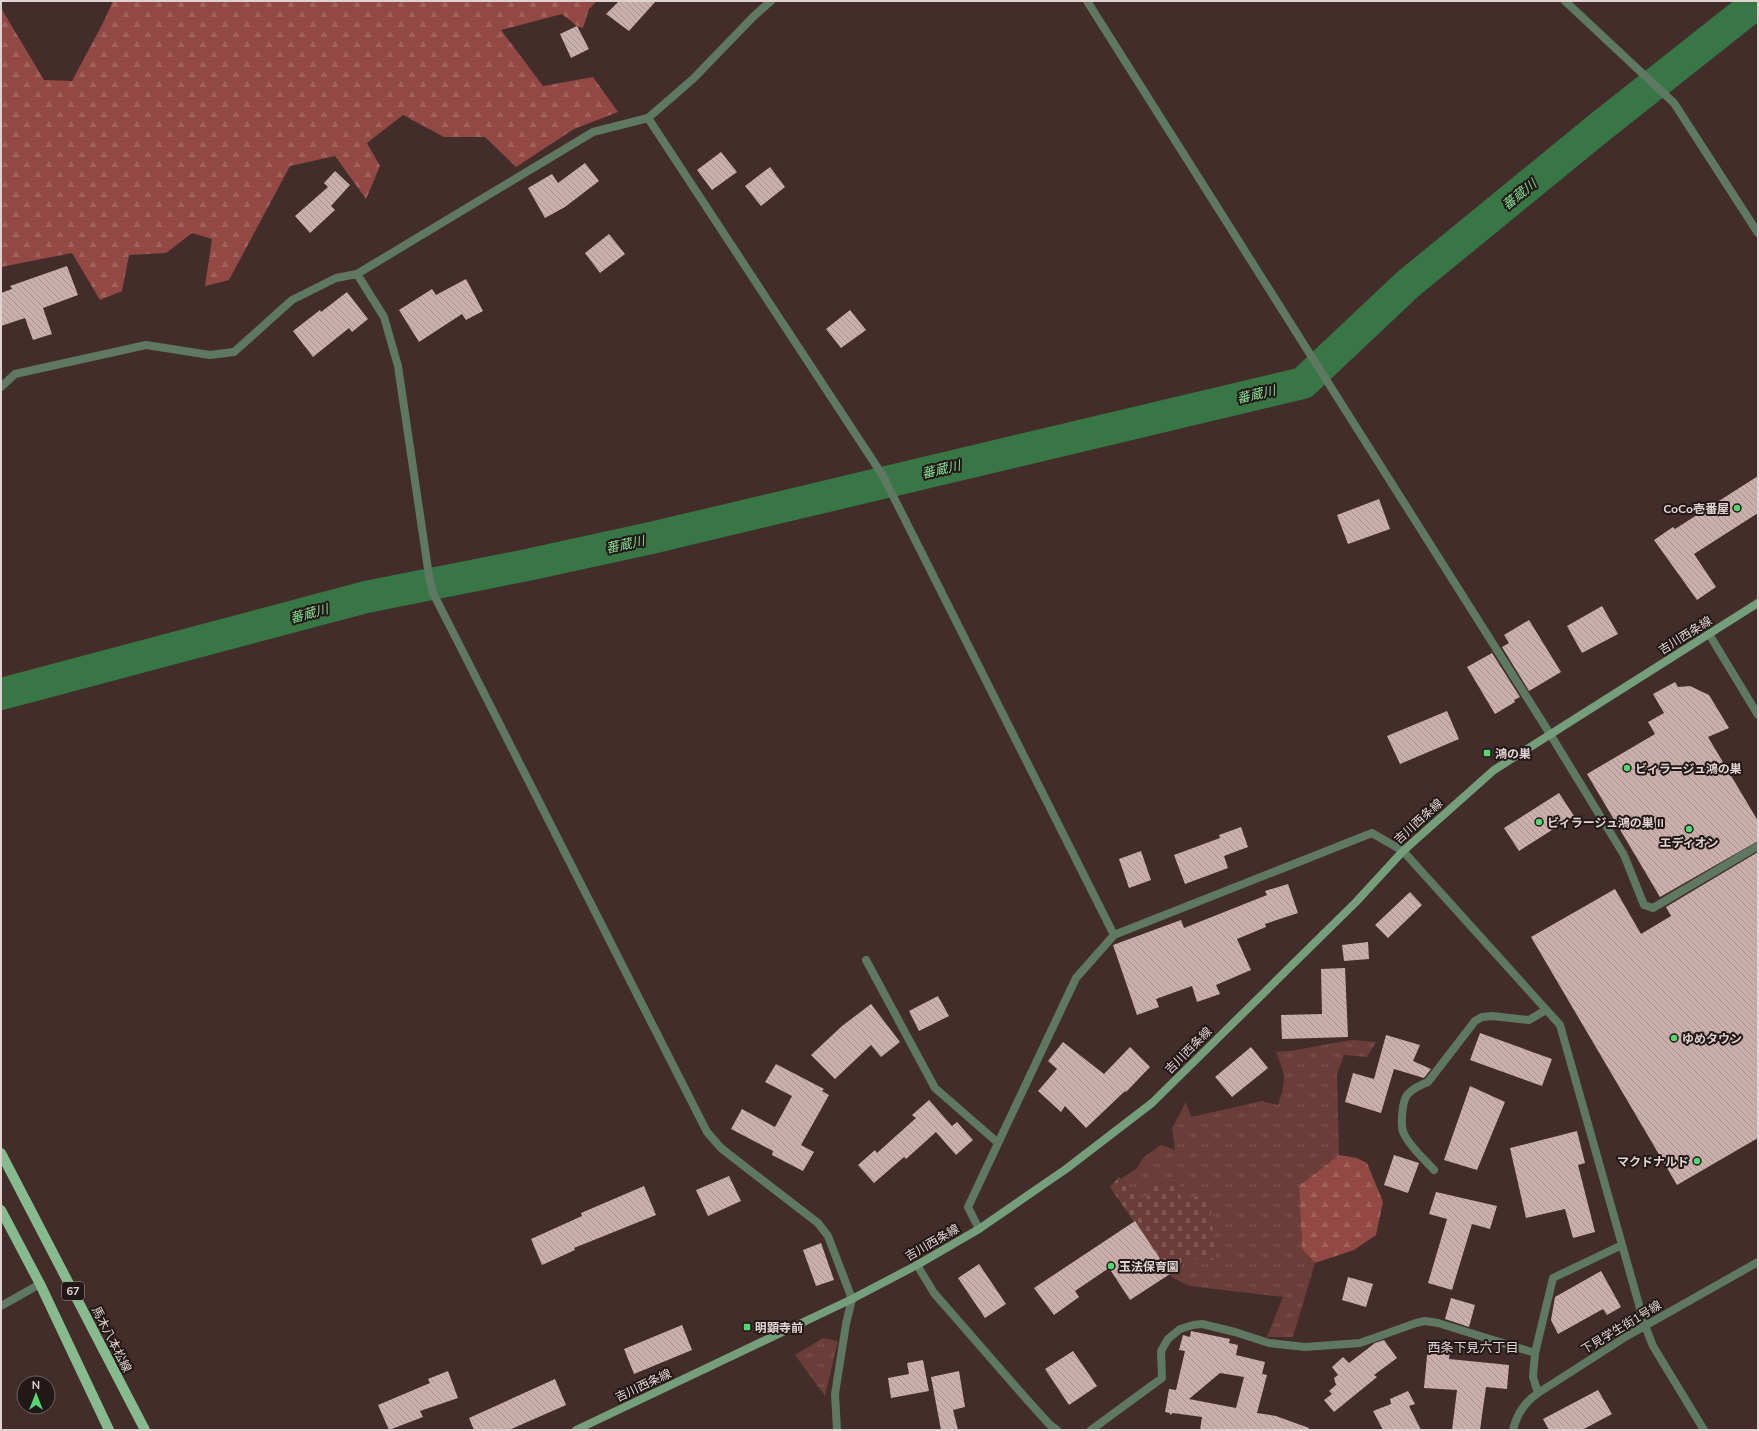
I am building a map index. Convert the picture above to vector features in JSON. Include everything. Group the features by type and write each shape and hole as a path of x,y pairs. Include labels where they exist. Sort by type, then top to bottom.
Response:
{"main road":[{"name":"吉川西条線","path":"576,1430 852,1299 917,1265 979,1229 1066,1169 1152,1103 1356,902 1403,851 1494,770 1758,603"},
{"name":"馬木八本松線","path":"1,1153 145,1430"},
{"name":"67","path":"1,1210 40,1284 109,1430"}],"street":[{"path":"1,387 15,374 146,345 210,355 234,352 292,300 336,278 357,274 593,132 648,118 693,79 754,16 771,1"},
{"path":"1087,1 1550,734 1624,855 1644,905 1653,908 1758,846"},
{"path":"1565,1 1674,103 1758,233"},
{"path":"648,118 883,476 1114,935"},
{"path":"357,274 384,317 398,366 429,576 433,593 707,1132 721,1148 818,1223 828,1236 852,1299 846,1324 835,1394 837,1430"},
{"path":"1709,634 1758,715"},
{"path":"979,1229 968,1207 997,1142 1076,978 1114,935 1372,833 1403,851 1560,1025 1645,1326 1653,1346 1704,1430"},
{"path":"866,960 935,1088 997,1142"},
{"path":"1434,1170 1411,1145 1403,1133 1402,1116 1407,1096 1416,1086 1428,1082 1474,1021 1482,1017 1492,1016 1529,1020 1546,1010"},
{"path":"1538,1393 1533,1377 1535,1353 1553,1278 1622,1245"},
{"name":"下見学生街1号線","path":"1513,1430 1519,1412 1527,1401 1538,1393 1645,1326 1758,1262"},
{"path":"917,1265 934,1293 1049,1424 1058,1430"},
{"path":"1,1306 40,1284"},
{"path":"1091,1430 1162,1378 1161,1351 1168,1339 1180,1329 1193,1325 1202,1324 1235,1332 1269,1343 1305,1346 1360,1343 1425,1321 1438,1323 1535,1353"}],"green space":[{"path":"113,1 597,1 589,9 583,28 577,26 562,14 501,30 543,86 593,77 618,112 574,129 516,167 485,137 444,137 403,115 367,143 380,166 366,199 335,156 290,166 229,280 205,286 212,239 192,233 166,253 129,255 122,291 100,300 72,253 1,267 1,8 44,80 72,81"},
{"path":"1351,1040 1376,1042 1367,1057 1344,1055 1337,1074 1339,1155 1299,1186 1302,1249 1315,1263 1293,1337 1267,1337 1283,1297 1190,1286 1173,1278 1181,1268 1183,1260 1182,1213 1178,1182 1153,1184 1150,1195 1141,1202 1121,1179 1137,1168 1143,1158 1161,1145 1175,1150 1172,1128 1186,1102 1191,1117 1262,1101 1278,1105 1284,1084 1284,1078 1282,1067 1276,1052 1290,1051"},
{"path":"1339,1155 1357,1158 1367,1163 1383,1202 1376,1235 1354,1250 1315,1263 1302,1249 1299,1186"},
{"path":"1119,1177 1141,1202 1150,1195 1152,1184 1178,1182 1181,1199 1210,1195 1215,1260 1183,1258 1180,1269 1173,1278 1110,1187"},
{"path":"823,1338 838,1341 825,1396 795,1355"}],"building":[{"path":"619,1 656,1 629,31 606,14"},
{"path":"577,26 589,49 571,58 560,34"},
{"path":"721,152 737,172 712,190 697,170"},
{"path":"585,163 599,181 565,207 545,218 528,188 552,174 558,183"},
{"path":"770,167 785,187 761,206 745,186"},
{"path":"335,171 350,185 331,206 335,210 310,233 295,216 328,187 324,183"},
{"path":"609,234 625,254 600,273 585,253"},
{"path":"67,266 78,295 43,308 52,334 33,340 25,318 1,326 1,293 12,289 10,286"},
{"path":"466,279 483,311 466,320 462,314 419,342 399,310 432,289 436,295"},
{"path":"347,292 368,319 352,332 349,328 313,357 293,331 320,310 321,312"},
{"path":"850,310 866,330 841,348 826,329"},
{"path":"1758,476 1758,513 1694,554 1716,587 1697,600 1654,540 1673,527 1675,529"},
{"path":"1379,499 1390,529 1348,544 1337,515"},
{"path":"1602,606 1618,634 1582,653 1567,626"},
{"path":"1529,620 1561,672 1529,691 1502,647 1509,643 1504,635"},
{"path":"1492,653 1520,697 1514,700 1515,702 1495,714 1467,667"},
{"name":"エディオン","path":"1675,682 1678,687 1690,686 1709,695 1729,728 1708,737 1758,821 1758,841 1660,897 1587,774 1655,734 1648,722 1664,713 1653,694"},
{"path":"1447,711 1459,739 1400,764 1387,736"},
{"name":"ビィラージュ鴻の巣 II","path":"1559,793 1574,816 1519,851 1504,828"},
{"path":"1241,827 1248,847 1224,856 1228,868 1185,884 1174,855 1220,838 1219,835"},
{"path":"1141,851 1151,880 1129,888 1119,859"},
{"name":"ゆめタウン","path":"1758,852 1758,1138 1677,1185 1531,937 1615,889 1641,934 1671,916 1666,907"},
{"path":"1288,884 1298,913 1265,924 1266,927 1237,939 1251,970 1216,985 1220,994 1197,1002 1192,986 1156,999 1159,1007 1137,1015 1113,945 1181,920 1184,928 1267,895 1265,891"},
{"path":"1410,892 1422,905 1388,938 1375,925"},
{"path":"1368,942 1369,959 1344,961 1342,945"},
{"path":"1345,968 1348,1037 1282,1039 1281,1015 1322,1014 1321,969"},
{"path":"938,996 949,1016 919,1031 909,1011"},
{"path":"871,1004 900,1042 881,1057 871,1045 835,1079 811,1055 842,1026"},
{"path":"1480,1033 1552,1059 1542,1086 1470,1060"},
{"path":"1386,1035 1420,1045 1413,1061 1431,1069 1424,1078 1394,1069 1381,1113 1345,1102 1353,1073 1374,1079"},
{"path":"1063,1042 1104,1074 1130,1047 1150,1067 1126,1092 1125,1091 1086,1128 1065,1106 1061,1112 1038,1091 1057,1069 1048,1061"},
{"path":"1251,1047 1268,1068 1232,1097 1215,1077"},
{"path":"776,1064 824,1089 822,1091 829,1095 801,1145 814,1152 803,1171 772,1155 773,1151 731,1129 742,1109 775,1127 792,1096 765,1082"},
{"path":"1470,1086 1505,1102 1477,1170 1444,1160"},
{"path":"929,1100 952,1126 957,1122 973,1140 956,1155 936,1132 906,1159 904,1157 874,1183 858,1165 875,1150 877,1153 916,1118 912,1115"},
{"path":"1577,1131 1585,1163 1578,1165 1595,1232 1573,1238 1565,1209 1526,1218 1510,1148"},
{"path":"1394,1155 1419,1163 1408,1193 1384,1185"},
{"path":"729,1176 741,1201 708,1216 696,1190"},
{"path":"644,1186 656,1215 574,1248 575,1250 542,1265 531,1239 582,1216 581,1213"},
{"path":"1436,1192 1497,1206 1490,1229 1472,1224 1452,1290 1428,1283 1447,1219 1429,1214"},
{"path":"1135,1221 1170,1274 1130,1300 1109,1268 1075,1291 1079,1297 1054,1315 1034,1288"},
{"path":"821,1243 834,1280 816,1286 803,1250"},
{"path":"979,1264 1006,1304 985,1318 958,1278"},
{"path":"1601,1271 1621,1307 1607,1315 1603,1309 1558,1334 1551,1320 1555,1297"},
{"path":"1348,1277 1373,1284 1366,1307 1342,1300"},
{"path":"1451,1298 1475,1305 1469,1327 1445,1319"},
{"path":"682,1325 692,1350 634,1374 624,1349"},
{"path":"1191,1331 1230,1339 1229,1343 1238,1345 1236,1355 1265,1362 1262,1374 1267,1375 1257,1413 1276,1416 1309,1428 1309,1430 1200,1430 1202,1417 1173,1413 1170,1415 1170,1413 1165,1412 1169,1389 1176,1390 1185,1351 1179,1350 1183,1335 1190,1337","holes":["1220,1373 1244,1377 1236,1408 1189,1399"]},
{"path":"1384,1340 1397,1358 1374,1375 1377,1377 1334,1412 1324,1400 1332,1394 1329,1391 1336,1385 1334,1378 1338,1375 1332,1367 1343,1357 1349,1363 1375,1343"},
{"path":"1428,1345 1450,1347 1449,1359 1509,1365 1507,1389 1486,1387 1480,1430 1452,1430 1457,1390 1424,1388"},
{"path":"1073,1351 1097,1386 1069,1405 1045,1369"},
{"path":"923,1360 929,1391 891,1398 888,1378 909,1374 907,1363"},
{"path":"448,1371 458,1398 420,1411 423,1417 389,1430 378,1405 430,1383 428,1379"},
{"path":"959,1371 965,1407 953,1410 958,1430 941,1430 931,1377"},
{"path":"555,1379 566,1405 509,1430 474,1430 469,1418"},
{"path":"1598,1390 1612,1414 1582,1430 1549,1430 1543,1419"},
{"path":"1408,1391 1415,1404 1409,1406 1421,1430 1383,1430 1373,1411 1391,1404 1390,1399"}],"waterway":[{"name":"蕃蔵川","path":"1,694 366,597 527,565 651,538 1303,383 1408,284 1600,127 1758,2"}],"place":[{"name":"CoCo壱番屋","path":"1737,508"},
{"name":"鴻の巣","path":"1487,753"},
{"name":"ビィラージュ鴻の巣","path":"1627,768"},
{"name":"ビィラージュ鴻の巣 II","path":"1539,822"},
{"name":"エディオン","path":"1689,829"},
{"name":"ゆめタウン","path":"1674,1038"},
{"name":"マクドナルド","path":"1697,1161"},
{"name":"玉法保育園","path":"1111,1266"},
{"name":"明顕寺前","path":"747,1327"}],"district":[{"name":"西条下見六丁目","path":"1473,1347"}]}
